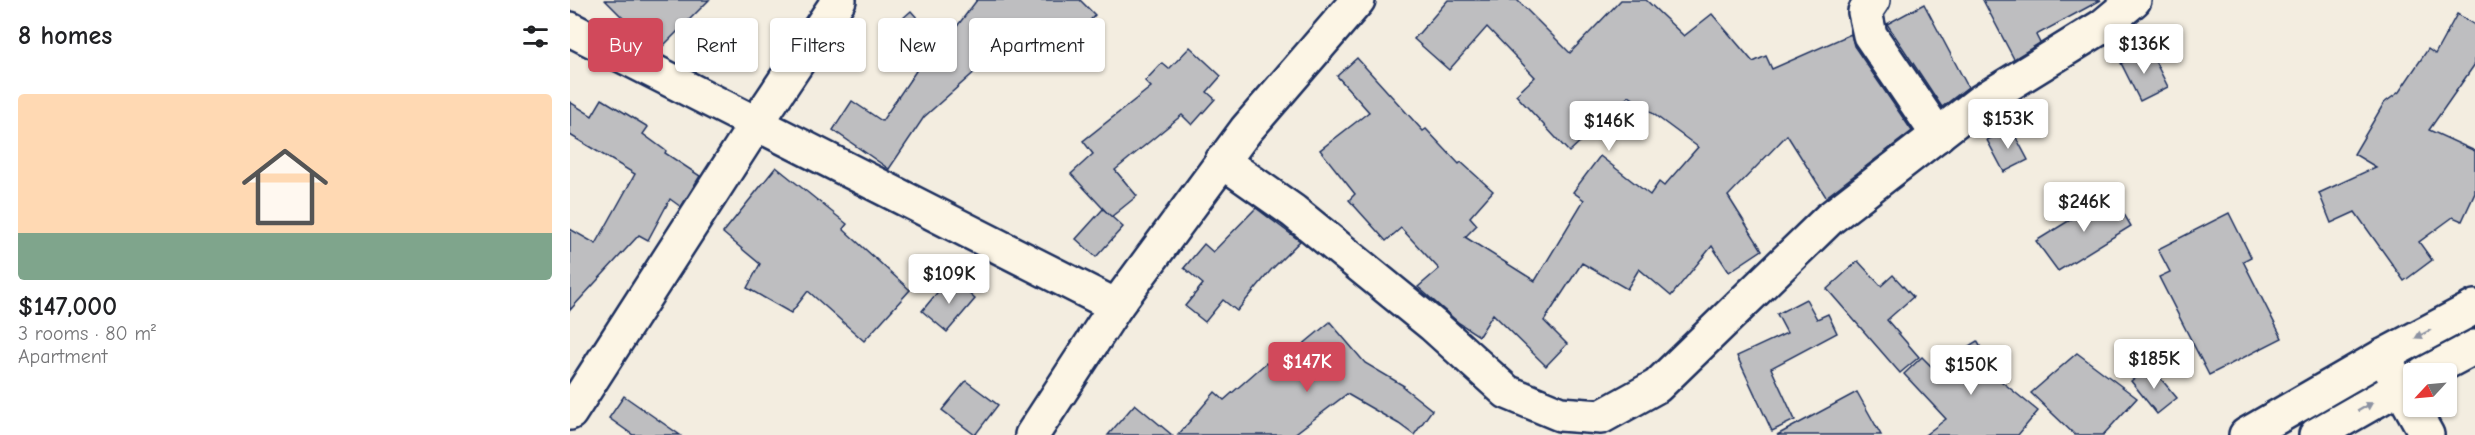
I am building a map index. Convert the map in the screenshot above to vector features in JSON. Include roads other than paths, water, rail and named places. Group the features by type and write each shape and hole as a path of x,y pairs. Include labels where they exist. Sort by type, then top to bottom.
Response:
{"street":[{"path":"570,413 838,0"},
{"path":"1032,435 1116,306 1222,161 1246,130 1359,0"},
{"path":"1873,0 1865,12 1870,35 1938,135"},
{"path":"1222,161 1293,211 1433,325 1507,392 1560,414 1601,417 1657,386 1829,219 1980,102 2103,26 2134,0"},
{"path":"570,30 1116,306"},
{"path":"2246,435 2383,356 2475,307"},
{"path":"2444,363 2475,347"},
{"path":"2383,356 2403,373"},
{"path":"2316,435 2403,385"},
{"path":"2422,417 2427,435"}]}
